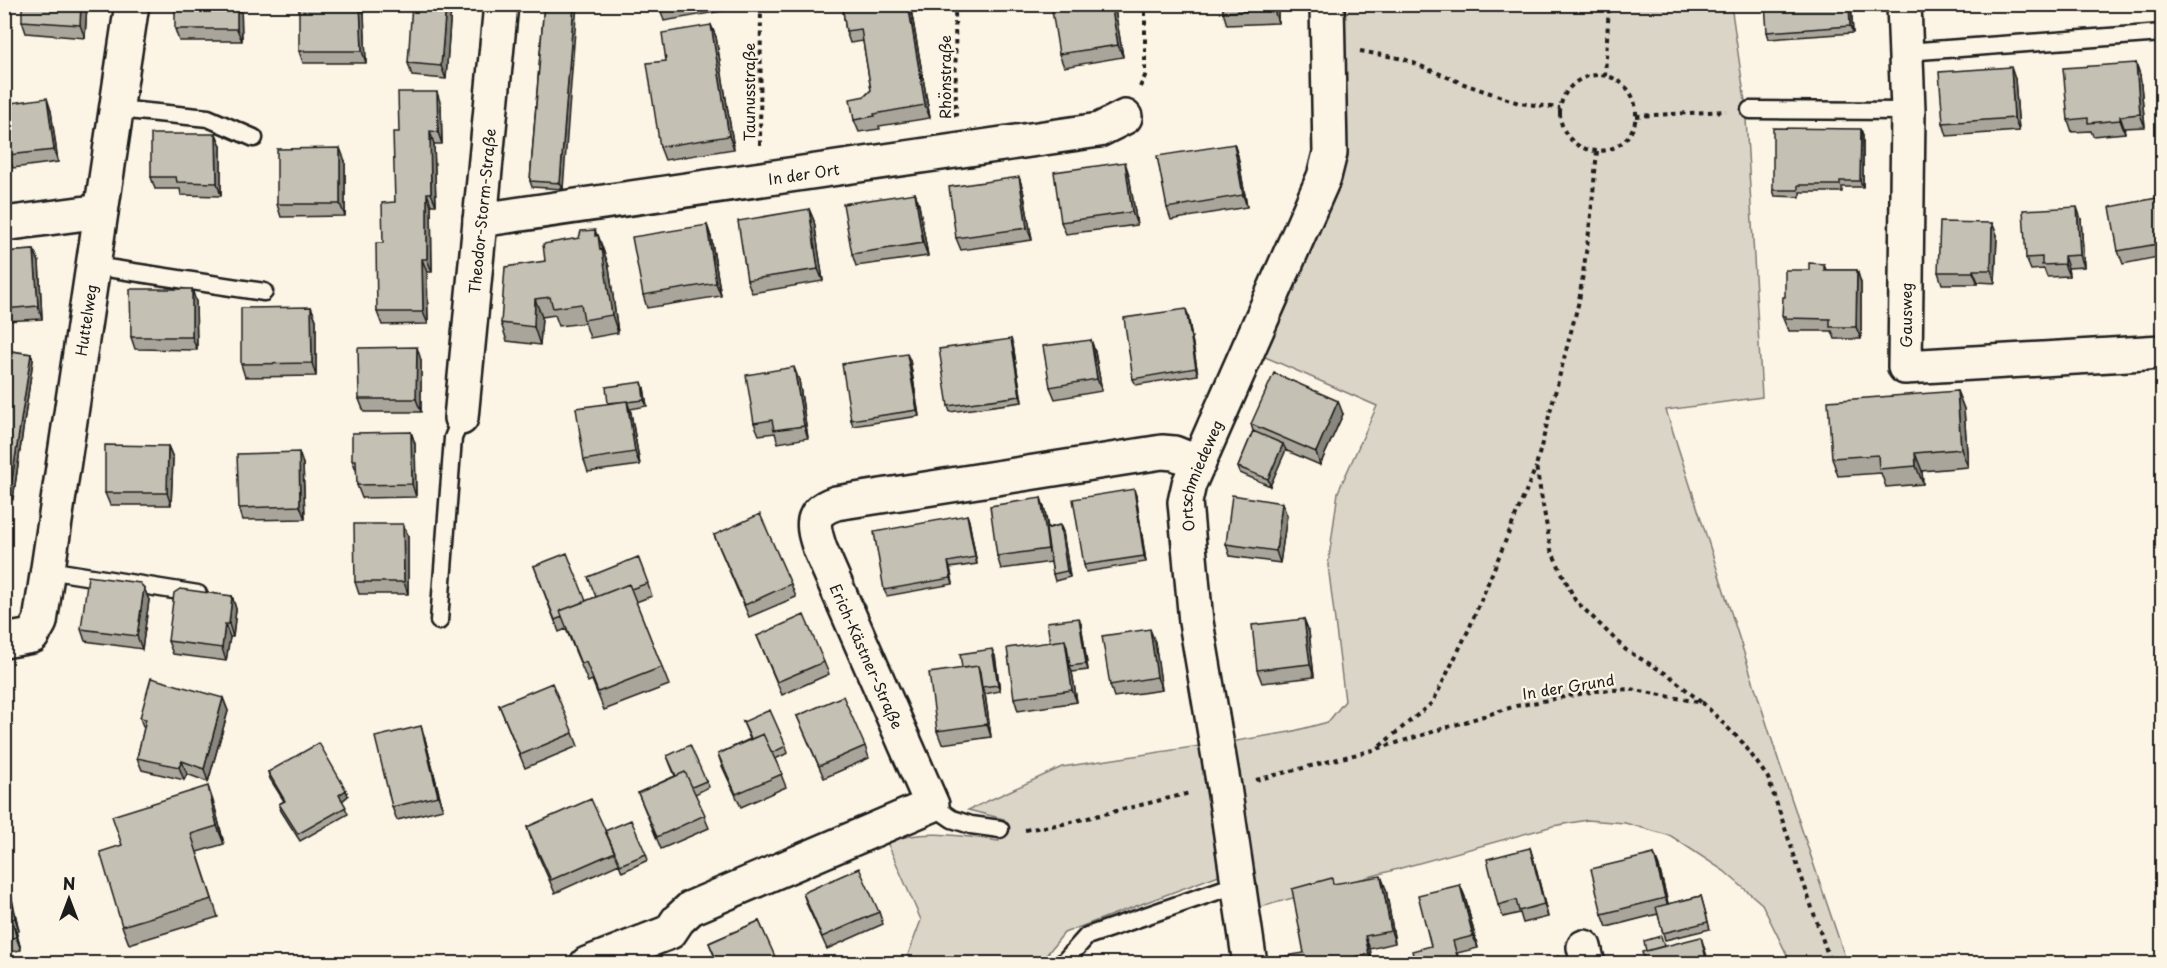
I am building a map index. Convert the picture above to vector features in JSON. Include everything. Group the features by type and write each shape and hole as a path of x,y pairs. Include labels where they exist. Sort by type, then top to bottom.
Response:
{"street":[{"name":"Huttelweg","path":"18,638 40,622 132,4"},
{"name":"Theodor-Storm-Straße","path":"461,418 501,4"},
{"name":"Ortschmiedeweg","path":"1250,963 1224,787 1196,622 1185,502 1189,484 1324,177 1330,153 1327,4"},
{"name":"Gausweg","path":"1904,4 1908,111 1905,368 2163,352"},
{"name":"In der Ort","path":"480,220 1099,130 1125,117"},
{"path":"4,224 102,211"},
{"name":"Erich-Kästner-Straße","path":"932,805 820,549 814,523 817,514 825,507 836,503 1162,452 1174,453 1199,463"},
{"path":"587,963 670,932 678,920 691,908 932,805"}],"lane":[{"path":"1906,52 2163,33"},
{"path":"117,109 208,118 254,138"},
{"path":"1750,110 1908,111"},
{"path":"94,266 264,292"},
{"path":"439,621 453,438 461,418"},
{"path":"48,570 212,596"},
{"path":"932,805 952,819 970,825 1000,829"},
{"path":"1062,963 1087,936 1238,884"}],"path":[{"name":"Taunusstraße","path":"760,4 760,179"},
{"name":"Rhönstraße","path":"955,4 956,150"},
{"path":"1125,117 1145,76 1145,4"},
{"path":"1605,76 1609,4"},
{"path":"1328,50 1349,49 1404,59 1464,84 1519,103 1560,108"},
{"path":"1589,76 1605,76 1622,83 1633,98 1636,116 1630,135 1616,147 1597,151 1582,148 1569,138 1562,124 1560,108 1565,94 1576,83 1589,76"},
{"path":"1636,116 1750,110"},
{"path":"1377,748 1433,702 1468,629 1536,466 1579,301 1590,225 1597,151"},
{"path":"1536,466 1551,550 1575,600 1626,650 1670,676 1703,704 1743,743 1768,778 1832,963"},
{"name":"In der Grund","path":"1000,829 1030,830 1064,824 1224,787 1377,748 1516,706 1596,692 1630,689 1703,704"}],"shaded area":[{"path":"1341,5 1731,5 1745,101 1762,397 1666,410 1779,762 1847,963 1791,963 1762,904 1724,871 1671,836 1625,823 1587,820 1553,826 1257,908 1230,742 1290,732 1328,722 1345,701 1328,565 1338,492 1377,406 1263,356 1344,154"},
{"path":"1199,746 1219,875 1064,933 1040,963 905,963 921,920 887,842 928,834 957,835 999,841 1004,819 968,810 1062,767"}],"building":[{"path":"22,4 81,4 80,25 22,21"},
{"path":"175,4 237,4 237,29 175,29"},
{"path":"299,4 360,4 362,51 299,51"},
{"path":"412,4 446,4 441,66 408,63"},
{"path":"544,4 574,4 560,183 530,181"},
{"path":"659,4 680,4 660,8"},
{"path":"842,4 908,4 925,105 854,120 850,99 865,96 871,90 861,29 846,31"},
{"path":"1051,4 1111,4 1118,45 1059,54"},
{"path":"1223,4 1274,4 1274,10 1223,12"},
{"path":"1765,4 1849,4 1850,26 1767,32"},
{"path":"711,25 729,136 660,147 647,63 666,61 662,33"},
{"path":"2136,63 2140,114 2120,116 2120,120 2088,123 2088,118 2068,120 2063,68"},
{"path":"2011,67 2014,118 1943,123 1939,72"},
{"path":"398,92 437,92 438,132 430,131 431,193 427,193 427,259 422,259 423,312 377,312 376,243 383,243 382,203 395,202 393,132 399,132"},
{"path":"47,98 54,150 8,155 4,128 4,104"},
{"path":"1773,128 1861,129 1860,181 1840,181 1840,185 1798,185 1798,190 1773,190"},
{"path":"151,134 216,134 217,183 177,182 176,177 151,177"},
{"path":"1234,144 1243,195 1167,208 1157,156"},
{"path":"340,148 340,204 277,204 277,149"},
{"path":"1125,162 1132,212 1061,222 1054,172"},
{"path":"1019,177 1027,228 956,238 949,187"},
{"path":"915,193 923,243 852,254 843,204"},
{"path":"2162,197 2163,243 2118,251 2110,207"},
{"path":"2077,207 2080,255 2064,256 2064,264 2042,265 2042,257 2026,258 2023,210"},
{"path":"809,209 818,269 747,280 738,221"},
{"path":"1940,222 1992,223 1991,270 1938,272"},
{"path":"707,225 716,283 643,295 632,237"},
{"path":"595,230 600,250 602,249 612,315 584,320 581,304 553,308 550,297 535,299 534,327 501,323 505,267 545,261 543,244 579,238 581,231"},
{"path":"34,250 38,306 4,309 4,252"},
{"path":"1809,263 1824,264 1824,270 1857,270 1856,327 1830,327 1830,319 1785,318 1782,316 1785,270 1809,270"},
{"path":"130,289 192,289 192,337 131,337"},
{"path":"311,307 312,363 241,364 241,308"},
{"path":"1186,309 1196,368 1133,379 1124,318"},
{"path":"1011,339 1020,396 948,406 939,349"},
{"path":"1091,340 1097,379 1050,387 1043,346"},
{"path":"417,347 416,399 359,399 358,348"},
{"path":"4,350 31,354 10,492 4,491"},
{"path":"907,354 917,410 851,420 842,364"},
{"path":"794,367 804,426 774,430 772,420 754,423 746,375"},
{"path":"1274,373 1338,401 1316,452 1251,424"},
{"path":"642,382 644,400 608,403 606,387"},
{"path":"1957,391 1961,449 1915,453 1916,466 1879,469 1878,455 1832,458 1828,401"},
{"path":"627,401 635,452 584,460 576,408"},
{"path":"1253,431 1283,444 1268,479 1238,467"},
{"path":"411,432 412,484 357,485 356,460 352,460 352,433"},
{"path":"105,445 168,446 167,493 105,493"},
{"path":"299,452 300,506 239,508 237,454"},
{"path":"1134,489 1144,556 1084,565 1073,499"},
{"path":"1232,495 1282,503 1276,551 1226,544"},
{"path":"1041,498 1048,549 997,556 990,506"},
{"path":"760,514 791,584 745,605 714,535"},
{"path":"967,515 975,557 948,562 951,578 884,590 874,532"},
{"path":"354,524 403,524 404,582 355,582"},
{"path":"1060,525 1067,571 1053,574 1046,529"},
{"path":"567,553 586,601 560,611 562,617 555,620 534,566"},
{"path":"638,557 648,583 631,589 629,584 596,597 588,577"},
{"path":"88,576 140,583 144,588 137,636 81,629"},
{"path":"629,584 662,667 598,692 586,662 581,664 560,611"},
{"path":"180,589 232,596 229,624 225,624 222,648 168,641 174,593"},
{"path":"804,615 824,662 777,682 757,636"},
{"path":"1079,618 1086,664 1070,666 1065,640 1050,642 1047,622"},
{"path":"1304,619 1310,664 1257,670 1252,625"},
{"path":"1150,629 1157,677 1110,685 1102,636"},
{"path":"1065,640 1072,690 1014,698 1007,648"},
{"path":"992,649 998,685 982,687 978,666 962,668 960,654"},
{"path":"978,666 987,724 937,731 929,673"},
{"path":"151,678 223,698 204,769 182,761 179,767 137,758 146,719 140,718"},
{"path":"552,683 573,733 520,755 499,705"},
{"path":"843,696 865,746 819,766 797,716"},
{"path":"770,710 786,746 772,753 763,734 751,739 743,722"},
{"path":"421,726 438,796 392,807 375,737"},
{"path":"763,734 782,774 736,794 718,754"},
{"path":"319,743 346,790 339,795 346,807 298,834 279,804 285,801 268,772"},
{"path":"690,745 706,781 692,787 685,772 676,776 667,756"},
{"path":"685,772 705,815 657,837 638,793"},
{"path":"208,786 217,826 191,834 212,899 122,926 100,852 122,845 112,816"},
{"path":"591,799 615,852 551,880 527,827"},
{"path":"631,820 646,854 620,865 605,831"},
{"path":"1530,848 1544,904 1519,911 1516,900 1498,905 1487,859"},
{"path":"1654,854 1665,898 1602,914 1591,869"},
{"path":"859,868 879,912 822,937 803,893"},
{"path":"4,871 15,918 12,919 16,937 4,940"},
{"path":"1381,876 1391,931 1365,936 1369,954 1333,961 1332,958 1306,963 1274,963 1273,958 1304,953 1292,889 1332,878 1333,884"},
{"path":"1460,885 1473,936 1453,941 1459,963 1415,963 1412,951 1431,946 1418,895"},
{"path":"1701,896 1708,922 1663,933 1656,907"},
{"path":"759,921 777,961 772,963 718,963 709,943"},
{"path":"1661,936 1664,946 1646,951 1644,941"},
{"path":"1701,937 1707,963 1645,963 1642,952"},
{"path":"1559,956 1568,963 1528,963"},
{"path":"1208,958 1210,963 1189,963"}]}
